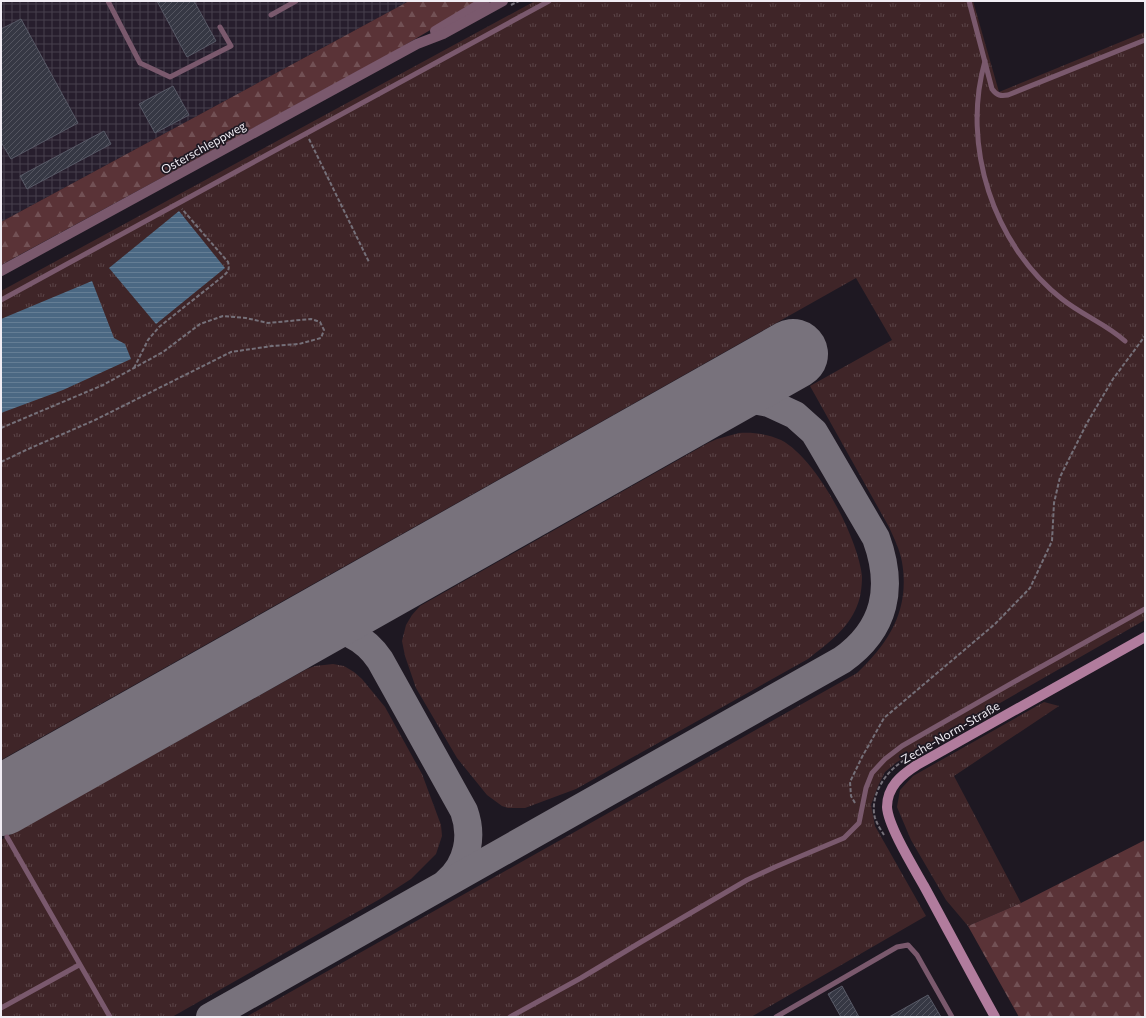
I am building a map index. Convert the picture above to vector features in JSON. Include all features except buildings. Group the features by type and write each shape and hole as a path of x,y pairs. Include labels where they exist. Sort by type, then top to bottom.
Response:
{"main road":[{"name":"Zeche-Norm-Straße","path":"995,1017 906,854 890,820 887,808 888,798 892,786 898,777 916,765 1145,637"}],"street":[{"name":"Osterschleppweg","path":"1,272 417,44 439,28 485,1"},
{"name":"Osterschleppweg","path":"417,44 443,34 503,1"}],"lane":[{"path":"108,1 140,63 170,78 231,46 220,27"},
{"path":"271,15 296,1"},
{"path":"1,300 549,1"},
{"path":"969,1 992,89 995,94 1001,96 1008,95 1145,40"},
{"path":"985,61 981,77 978,102 978,134 982,164 988,189 1007,232 1021,255 1040,279 1061,298 1084,315 1116,332 1125,341"},
{"path":"510,1017 582,978 647,938 774,866 844,838 859,823 866,788 872,773 885,759 902,746 1145,609"},
{"path":"7,837 110,1017"},
{"path":"776,1017 896,947 908,945 917,955 952,1017"},
{"path":"1,1008 79,965"}],"path":[{"path":"306,133 368,262"},
{"path":"134,368 148,340 158,327 228,273 228,262 177,203"},
{"path":"1,428 103,385 163,352 200,324 224,316 246,318 268,323 311,319 320,322 324,330 321,338 300,344 272,346 231,352 95,420 1,462"},
{"path":"861,812 851,796 850,782 884,718 995,624 1030,588 1052,541 1054,503 1060,477 1087,423 1113,379 1145,336"},
{"path":"886,838 875,817 877,793 886,774 896,765 908,758"}],"shaded area":[{"path":"1,1 409,1 1,222"}],"green space":[{"path":"409,1 479,1 395,51 1,265 1,222"},
{"path":"535,1 973,1 999,92 1145,32 1145,620 897,762 885,772 871,805 875,826 926,916 751,1017 246,1017 857,673 869,661 888,637 900,610 904,579 902,562 897,544 810,386 892,340 856,278 1,760 1,291"},
{"path":"739,433 771,436 781,440 794,449 808,463 833,500 853,541 862,576 858,602 848,622 836,636 808,659 576,789 525,808 508,808 502,806 487,795 457,758 416,688 405,656 402,641 406,625 412,615 420,606 708,443"},
{"path":"333,664 344,666 354,672 362,679 385,707 422,774 441,825 442,836 436,854 411,879 380,899 172,1017 1,1017 1,840 307,669 315,666"},
{"path":"1044,702 1059,706 954,776 1021,903 968,926 946,900 911,840 897,807 900,790 913,776"},
{"path":"1145,840 1145,1017 1019,1017 968,926 1021,903"}],"water":[{"path":"179,211 225,268 156,324 109,268"},
{"path":"92,281 114,338 125,344 131,359 63,390 1,413 1,319"}],"taxiway":[{"path":"210,1017 842,660 857,648 868,635 877,621 885,590 882,556 876,538 814,432 795,415 769,403 747,399 720,401 695,410"},
{"path":"285,642 309,631 323,628 333,629 351,634 360,639 380,660 464,811 467,820 467,849 460,867 447,882"}],"runway":[{"path":"1,801 793,354"}]}
